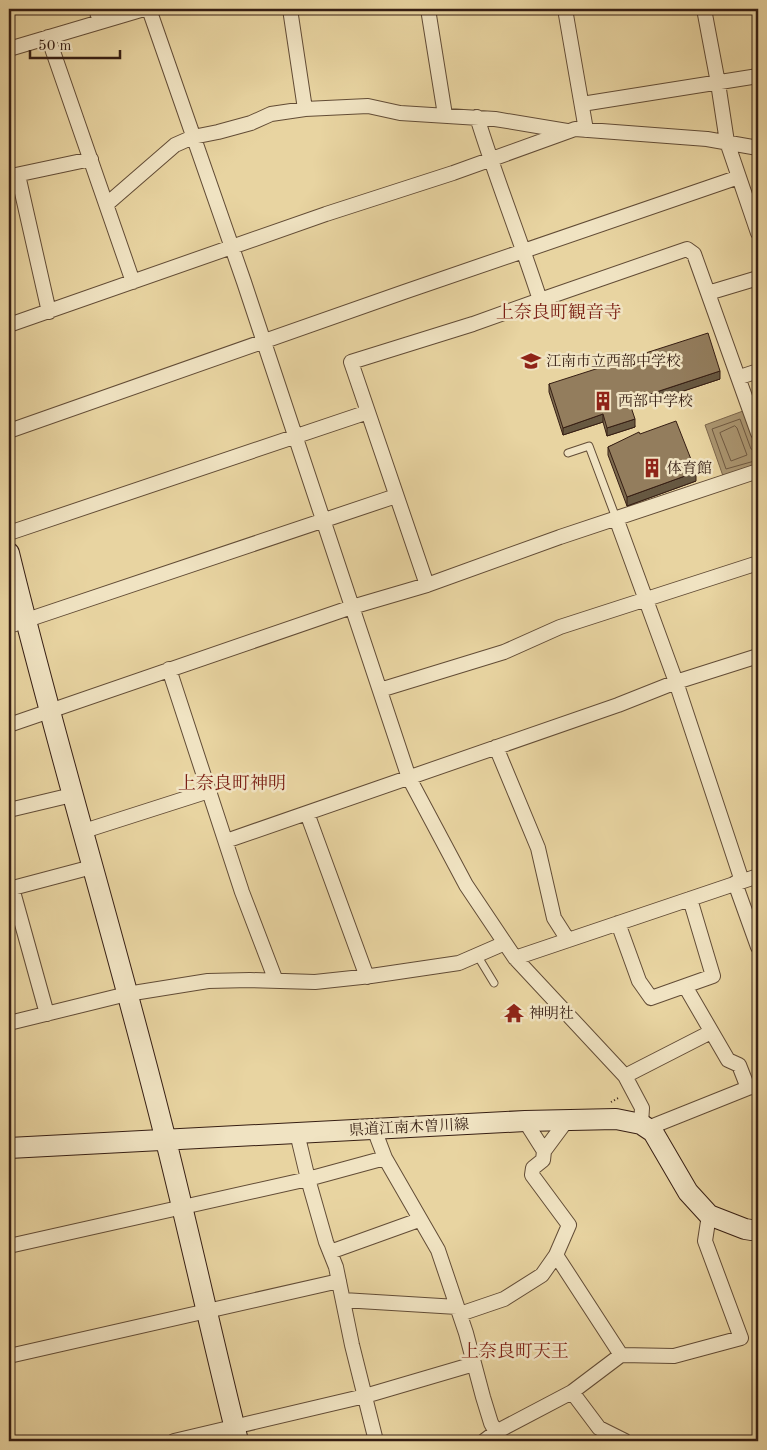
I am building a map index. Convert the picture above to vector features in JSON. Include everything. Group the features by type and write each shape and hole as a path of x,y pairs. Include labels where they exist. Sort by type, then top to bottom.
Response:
{"street":[{"path":"9,49 48,37 98,15 144,9"},
{"path":"149,9 264,342 410,778 466,885 515,958 625,1076 642,1108 645,1126 657,1138 688,1192 709,1214 745,1229 758,1231"},
{"path":"290,9 305,109"},
{"path":"428,9 445,115"},
{"path":"565,9 586,130"},
{"path":"704,9 727,142 758,233"},
{"path":"48,37 133,282"},
{"path":"582,104 758,76"},
{"path":"107,204 175,145 193,136 218,132 250,123 271,114 305,109 368,106 400,113 495,119 567,132"},
{"path":"476,118 540,300"},
{"path":"9,325 575,129 707,138 758,148"},
{"path":"48,312 13,175 91,159"},
{"path":"9,431 739,177"},
{"path":"427,586 352,362 473,324 688,249 694,254 740,377 758,433"},
{"path":"708,293 758,278"},
{"path":"740,377 758,370"},
{"path":"9,533 368,412"},
{"path":"9,725 352,607 427,586 616,518 758,471"},
{"path":"17,623 396,496"},
{"path":"616,518 676,682 758,947"},
{"path":"9,553 17,623 49,711 84,831 92,867 166,1140 236,1434"},
{"path":"380,690 504,652 560,627 758,562"},
{"path":"226,841 618,705 676,682 758,656"},
{"path":"169,669 242,892 276,981"},
{"path":"496,746 538,848 554,918 568,940"},
{"path":"84,831 209,791"},
{"path":"9,810 72,795"},
{"path":"307,813 367,977"},
{"path":"47,1014 11,889 92,867"},
{"path":"515,958 758,876"},
{"path":"618,923 639,980 651,998 713,976 690,899"},
{"path":"9,1024 127,994 208,981 315,982 367,977 459,963 505,943"},
{"path":"645,1126 753,1087 740,1065 728,1060 685,986"},
{"path":"625,1076 711,1032"},
{"name":"県道江南木曽川線","path":"9,1148 525,1121 616,1119 645,1126"},
{"path":"343,1300 458,1310 504,1299 542,1276 556,1255 569,1226 532,1175 533,1168 543,1160 544,1151 567,1120"},
{"path":"525,1121 544,1151"},
{"path":"374,1129 385,1158 438,1250 458,1310 483,1397 499,1437"},
{"path":"297,1133 308,1180 336,1267 376,1441"},
{"path":"9,1246 308,1180 385,1158"},
{"path":"484,1441 499,1437 572,1392 621,1355 674,1356 741,1338 705,1241 709,1214"},
{"path":"330,1252 419,1220"},
{"path":"556,1255 621,1355"},
{"path":"9,1356 339,1281"},
{"path":"174,1441 236,1434 474,1364"},
{"path":"572,1392 599,1428 625,1441"}],"lane":[{"path":"568,452 589,446 616,518"},
{"path":"477,955 494,983"}],"water":[{"path":"743,411 758,453 758,464 723,476 705,425"}],"building":[{"name":"西部中学校","path":"708,333 720,371 629,401 635,419 607,428 603,414 563,428 549,384"},
{"name":"体育館","path":"676,421 696,472 627,497 608,447 639,432 640,434"}],"place":[{"name":"江南市立西部中学校","path":"531,361"},
{"name":"西部中学校","path":"603,401"},
{"name":"体育館","path":"652,468"},
{"name":"神明社","path":"514,1013"}],"district":[{"name":"上奈良町観音寺","path":"559,312"},
{"name":"上奈良町神明","path":"232,783"},
{"name":"上奈良町天王","path":"515,1351"}]}
